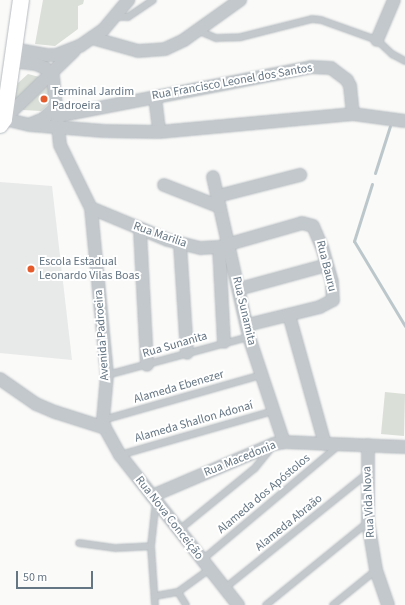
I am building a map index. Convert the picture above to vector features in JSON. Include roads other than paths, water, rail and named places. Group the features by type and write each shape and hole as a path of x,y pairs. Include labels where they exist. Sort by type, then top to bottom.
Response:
{"main road":[{"path":"2,122 21,0"}],"street":[{"path":"2,122 80,46 92,38 115,17 128,0"},
{"path":"92,38 138,51 165,49 197,30 240,0"},
{"path":"377,40 394,0"},
{"path":"12,55 51,55 80,46"},
{"path":"12,55 36,64 51,73"},
{"name":"Rua Francisco Leonel dos Santos","path":"2,122 30,124 155,97 311,67 331,68 347,80 350,86 353,114"},
{"name":"Avenida Padroeira","path":"51,73 56,95 57,117 64,157 83,188 91,208 106,375 104,424"},
{"path":"155,97 159,132"},
{"path":"84,130 85,112"},
{"name":"Rua Francisco Leonel dos Santos","path":"57,117 84,130 159,132 353,114 405,121"},
{"path":"30,124 43,119 57,117"},
{"path":"164,185 219,201 300,175"},
{"name":"Rua Sunamita","path":"213,177 219,201 224,246 239,289 248,331 273,411 279,443"},
{"name":"Rua Marilia","path":"91,208 140,230 180,244 224,246 302,223"},
{"name":"Rua Bauru","path":"248,331 289,315 328,305 333,300 327,265 317,231 309,224 302,223"},
{"path":"140,230 146,365"},
{"path":"180,244 187,353"},
{"path":"224,246 224,342"},
{"path":"239,289 327,265"},
{"path":"289,315 325,444"},
{"path":"0,379 48,410 104,424"},
{"name":"Rua Nova Conceição","path":"104,424 120,455 238,605"},
{"name":"Rua Macedonia","path":"154,499 279,443 405,447"},
{"name":"Rua Vida Nova","path":"368,445 368,522 376,570 388,605"}],"lane":[{"path":"115,17 128,17 153,0"},
{"path":"197,30 216,38 241,37 312,19 321,20 377,40 392,54 405,61"},
{"name":"Rua Sunanita","path":"106,375 224,342 248,331"},
{"name":"Alameda Ebenezer","path":"104,424 261,375"},
{"name":"Alameda Shallon Adonaí","path":"120,455 273,411"},
{"path":"179,530 255,468 279,443"},
{"name":"Alameda dos Apóstolos","path":"178,592 206,564 340,445"},
{"name":"Alameda Abraão","path":"225,588 367,474"},
{"path":"154,499 151,546 155,605"},
{"path":"266,605 368,522"},
{"path":"79,543 116,548 151,546"},
{"path":"333,605 376,570"},
{"path":"155,596 178,592 186,605"}],"waterway":[{"path":"375,173 390,126"},
{"path":"372,184 354,241 405,326"}],"place":[{"name":"Terminal Jardim Padroeira","path":"44,99"},
{"name":"Escola Estadual Leonardo Vilas Boas","path":"31,269"}]}
